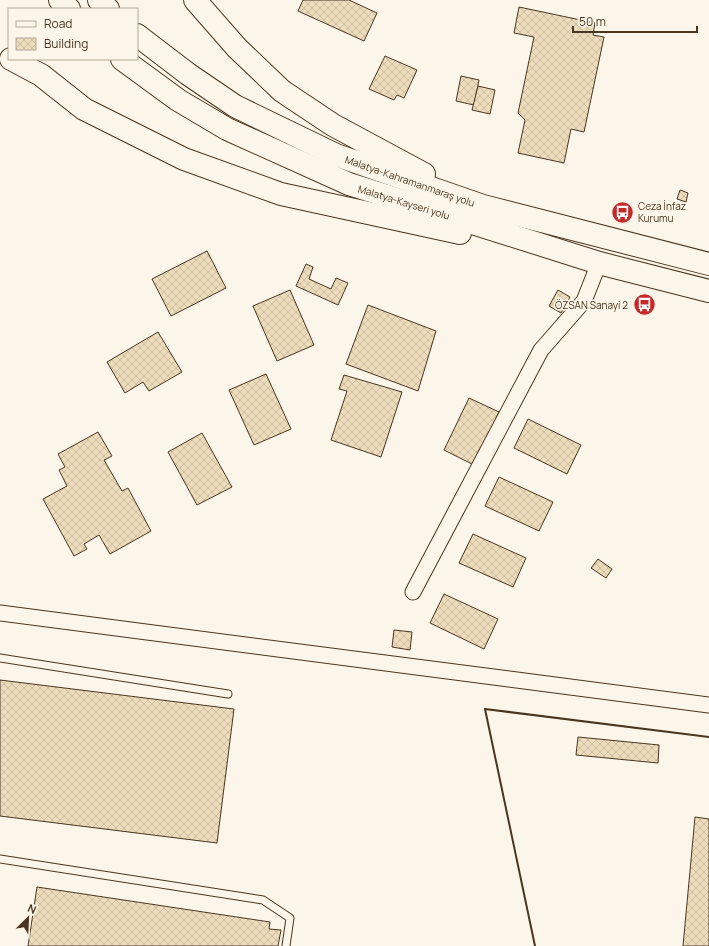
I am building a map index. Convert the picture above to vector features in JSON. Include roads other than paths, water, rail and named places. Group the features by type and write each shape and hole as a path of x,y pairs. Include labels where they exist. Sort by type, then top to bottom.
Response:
{"highway":[{"path":"60,0 68,8"},
{"path":"99,0 107,8"},
{"path":"195,0 237,48 282,91 333,125 483,206"},
{"name":"Malatya-Kahramanmaraş yolu","path":"138,36 188,74 235,106 336,155 483,206 709,264"},
{"path":"12,60 41,75 84,109 184,160 281,194 599,263"},
{"name":"Malatya-Kayseri yolu","path":"123,60 178,100 227,129 349,184 599,263 709,292"}],"street":[{"path":"414,592 541,350 584,301 599,263"},
{"path":"0,613 709,705"}],"lane":[{"path":"0,658 228,694"},
{"path":"0,859 263,900 290,918 286,946"}],"place":[{"name":"Ceza İnfaz Kurumu","path":"622,212"},
{"name":"ÖZSAN Sanayi 2","path":"644,305"}]}
